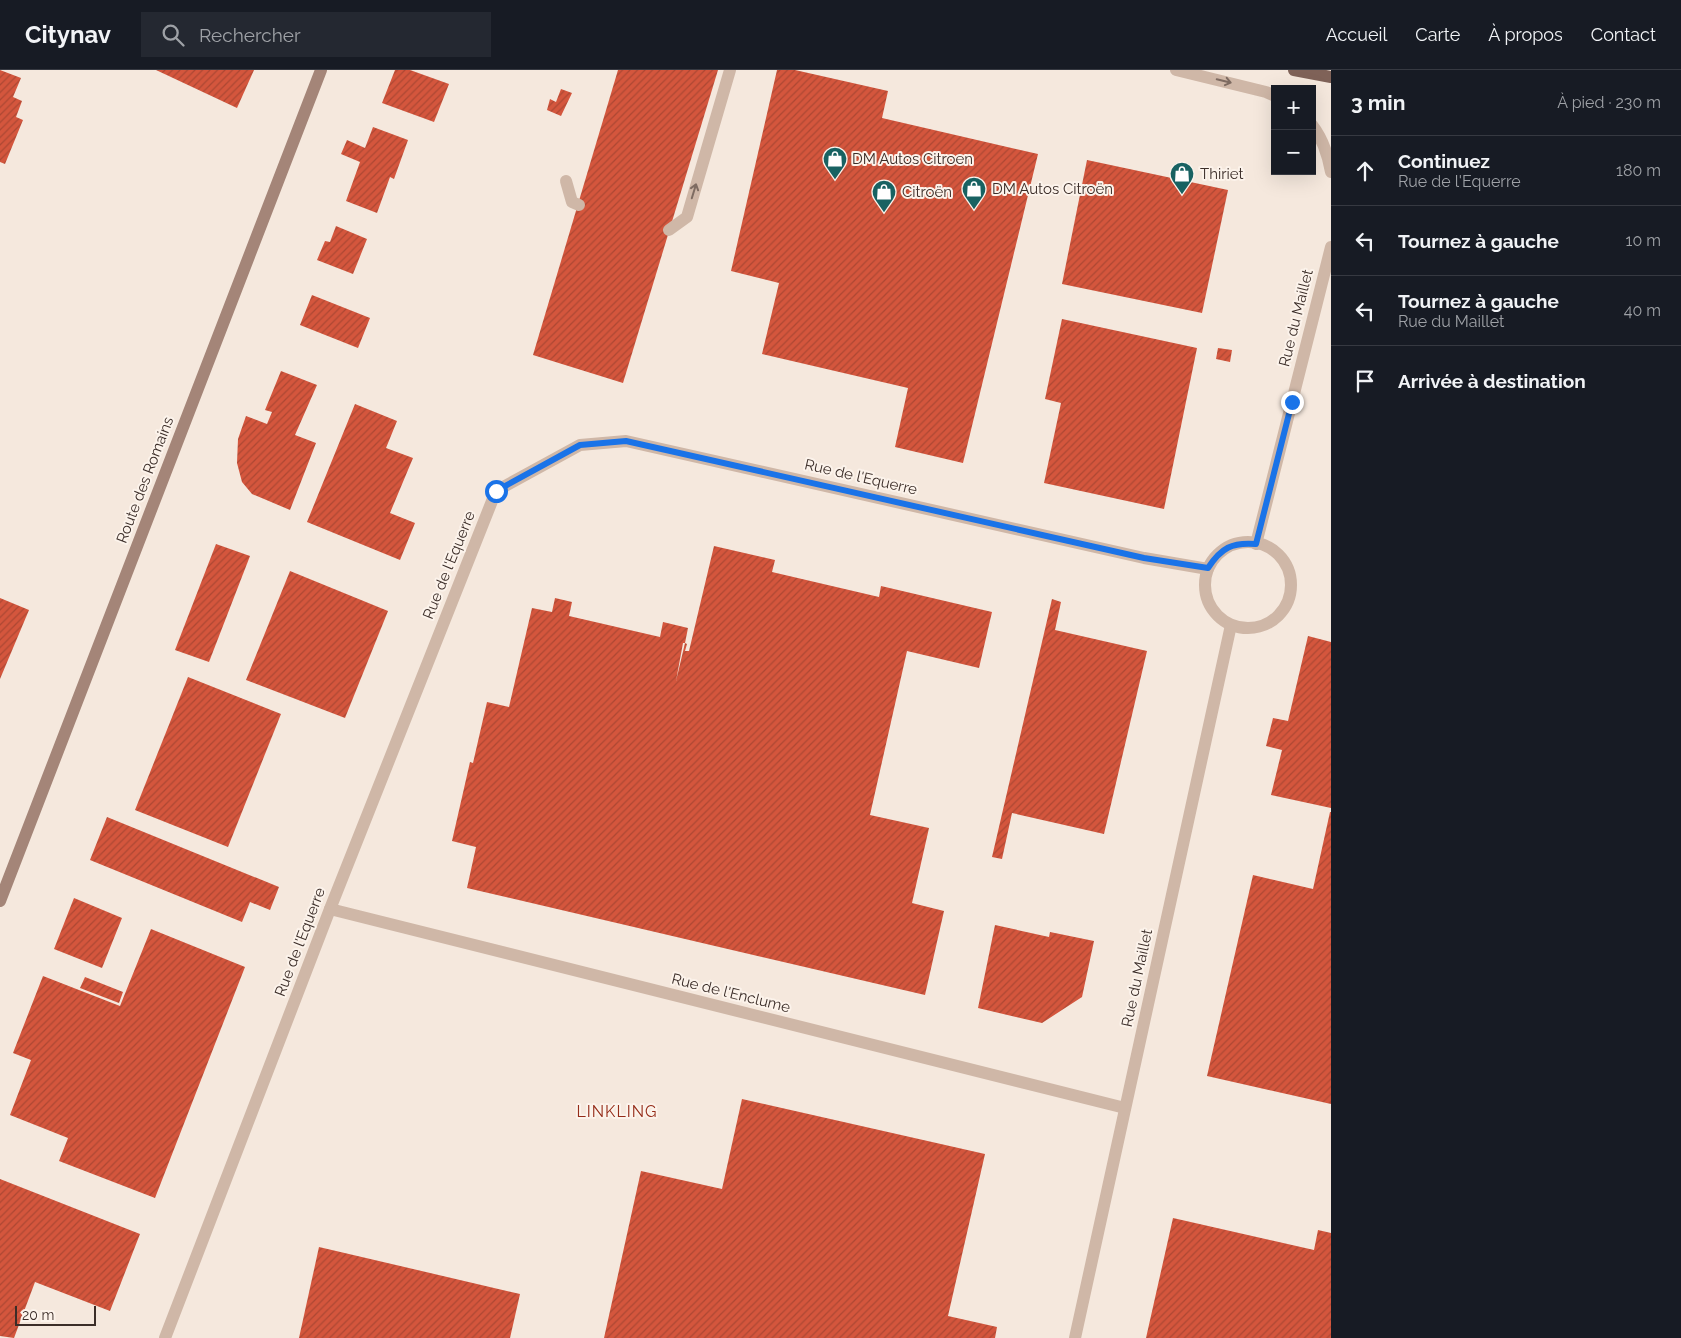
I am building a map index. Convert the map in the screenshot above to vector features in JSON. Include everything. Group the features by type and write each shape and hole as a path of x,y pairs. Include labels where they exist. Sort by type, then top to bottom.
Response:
{"main road":[{"path":"1294,70 1331,77"}],"street":[{"name":"Route des Romains","path":"0,901 321,70"},
{"path":"669,230 687,217 730,70"},
{"path":"1176,70 1271,94"},
{"path":"1316,130 1328,155 1331,172"},
{"path":"566,181 572,202 579,205"},
{"name":"Rue du Maillet","path":"1256,544 1331,247"},
{"path":"1317,302 1331,277"},
{"name":"Rue de l'Equerre","path":"165,1338 330,909 496,491 580,445 626,441 1144,558 1208,568"},
{"path":"1242,543 1256,544 1268,548 1278,555 1285,564 1290,576 1289,598 1284,608 1267,624 1255,628 1243,628 1231,625 1220,618 1211,608 1206,595 1205,582 1208,568 1216,556 1228,547 1242,543"},
{"name":"Rue du Maillet","path":"1074,1338 1231,625"},
{"name":"Rue de l'Enclume","path":"330,909 1125,1108"}],"building":[{"path":"0,70 21,78 13,97 22,101 16,117 23,120 5,164 0,162"},
{"path":"156,70 254,70 237,108"},
{"path":"395,70 410,70 449,84 434,122 382,103"},
{"path":"618,70 718,70 623,383 533,355"},
{"name":"Citroën","path":"777,70 795,70 888,91 882,118 1038,154 963,463 895,447 908,388 762,354 779,283 731,271"},
{"path":"561,89 572,93 561,116 547,110 550,99 556,102"},
{"path":"373,127 408,140 394,179 390,177 377,213 346,201 360,162 341,154 347,140 365,148"},
{"path":"1087,160 1228,190 1202,313 1062,284"},
{"path":"336,226 367,239 353,274 317,260 325,241 330,242"},
{"path":"312,295 370,318 358,348 300,325"},
{"path":"1062,319 1197,348 1164,509 1044,483 1061,403 1045,399"},
{"path":"1218,348 1232,350 1230,362 1216,359"},
{"path":"281,371 317,385 295,435 316,443 290,510 252,494 242,482 237,463 238,439 246,416 267,424 272,412 265,410"},
{"path":"355,404 397,421 386,448 413,458 390,513 415,523 400,560 307,522"},
{"path":"216,544 250,556 209,662 175,650"},
{"path":"714,546 775,560 772,572 879,597 881,586 992,612 979,668 907,651 870,815 929,828 912,903 944,911 925,995 467,888 476,847 452,841 470,762 473,763 487,702 509,707 532,608 552,612 555,598 572,602 569,616 660,637 663,622 688,628 685,643 687,644 685,651 689,651","holes":["683,643 685,643 676,681"]},
{"path":"290,571 388,611 345,718 246,680"},
{"path":"0,598 29,610 0,679"},
{"path":"1052,599 1061,602 1055,630 1147,651 1104,834 1012,813 1002,859 992,857"},
{"path":"1308,636 1331,642 1331,808 1271,795 1282,750 1266,746 1273,718 1288,721"},
{"path":"188,677 281,714 228,847 135,810"},
{"path":"1330,812 1331,1104 1207,1076 1253,875 1313,889"},
{"path":"107,817 279,887 270,910 250,902 242,922 90,860"},
{"path":"74,898 122,918 102,968 54,949"},
{"path":"995,925 1049,937 1050,932 1094,941 1082,997 1042,1023 978,1008"},
{"path":"151,929 245,967 155,1198 59,1161 68,1138 10,1115 31,1060 13,1053 43,976 120,1006"},
{"path":"85,977 123,992 119,1003 80,988"},
{"path":"742,1099 985,1154 948,1316 997,1327 995,1338 604,1338 641,1171 722,1189"},
{"path":"0,1179 140,1234 110,1311 35,1282 14,1338 0,1336"},
{"path":"1173,1218 1314,1250 1318,1230 1331,1233 1331,1338 1146,1338"},
{"path":"319,1247 520,1294 510,1338 299,1338"}],"place":[{"name":"DM Autos Citroen","path":"835,180"},
{"name":"Thiriet","path":"1182,195"},
{"name":"DM Autos Citroën","path":"974,210"},
{"name":"Citroën","path":"884,213"}],"district":[{"name":"LINKLING","path":"617,1111"}],"route":[{"path":"496,491 580,445 626,441 1144,558 1208,568 1216,556 1228,547 1242,543 1256,544 1292,402"}]}
